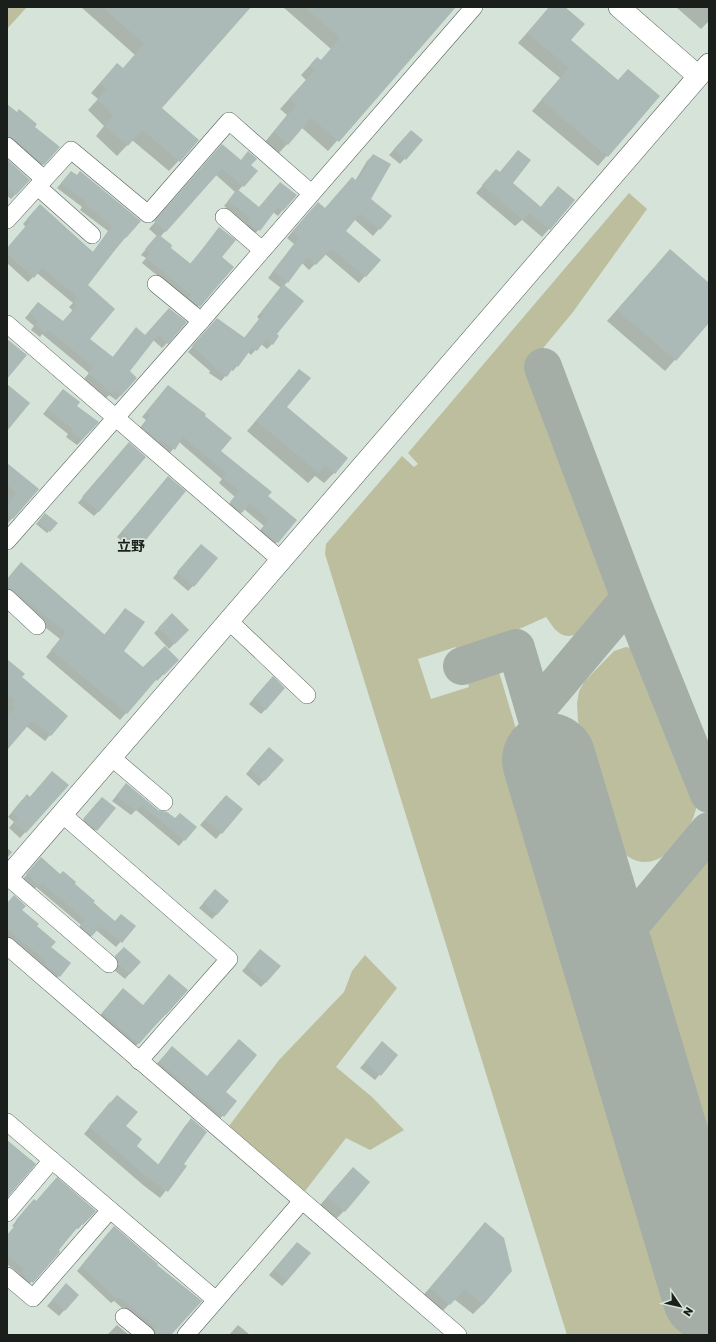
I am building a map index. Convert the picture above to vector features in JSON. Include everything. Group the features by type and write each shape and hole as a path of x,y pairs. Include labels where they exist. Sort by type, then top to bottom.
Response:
{"street":[{"path":"7,541 201,321 474,7"},
{"path":"109,964 7,877 704,70 619,7"},
{"path":"9,213 41,183 71,150 148,214 229,121 311,193"},
{"path":"7,146 92,235"},
{"path":"224,217 262,250"},
{"path":"156,284 201,321"},
{"path":"7,324 282,560"},
{"path":"7,598 37,626"},
{"path":"229,621 307,695"},
{"path":"111,758 164,802"},
{"path":"62,814 229,958 139,1060"},
{"path":"7,946 458,1335"},
{"path":"7,1122 216,1300"},
{"path":"7,1213 52,1160"},
{"path":"186,1335 302,1201"},
{"path":"7,1276 33,1298 110,1210"},
{"path":"124,1317 146,1335"}],"green space":[{"path":"7,7 27,7 7,29"},
{"path":"629,193 647,209 573,312 530,364 607,560 611,585 610,593 603,609 590,625 574,635 566,636 558,632 546,617 492,641 458,653 456,647 418,659 431,699 469,687 468,683 499,672 697,1335 567,1335 325,554 326,544 402,456 414,467 418,464 408,453"},
{"path":"626,647 636,649 646,659 698,794 696,810 680,841 668,853 655,860 641,862 627,855 614,840 578,721 577,704 579,691 585,681 614,651"},
{"path":"709,857 709,1157 648,954 650,930"},
{"path":"365,955 397,988 336,1067 372,1097 404,1130 370,1150 346,1138 305,1191 229,1126 279,1060 344,992 352,971"}],"building":[{"path":"102,7 251,7 162,108 199,140 180,162 142,130 128,146 105,126 113,115 97,100 107,89 100,83 117,63 123,68 144,44"},
{"path":"304,7 456,7 339,142 311,118 288,145 274,132 296,105 289,99 315,70 310,65 317,57 321,60 340,38"},
{"path":"549,7 565,7 585,24 571,40 618,80 628,69 660,96 608,157 541,100 569,68 527,33"},
{"path":"7,104 17,112 19,109 37,124 35,127 60,147 44,165 14,139 7,136"},
{"path":"411,130 423,140 406,160 394,149"},
{"path":"222,144 241,160 248,151 257,159 251,165 258,171 244,187 222,169 166,232 154,221"},
{"path":"518,150 531,160 513,183 541,207 558,186 575,200 550,230 529,213 523,220 482,185 496,169 500,172"},
{"path":"373,154 391,164 371,199 392,216 380,230 360,214 346,231 381,260 366,277 331,249 316,265 307,257 288,283 273,271 299,238 292,232 318,202 325,208 352,177 357,181"},
{"path":"7,159 30,180 16,195 7,187"},
{"path":"71,171 77,175 80,171 141,221 126,238 125,237 88,285 115,309 90,339 113,357 136,327 145,335 169,308 187,322 168,344 158,335 130,371 137,378 121,396 114,390 112,394 88,373 93,367 48,330 45,333 35,325 38,321 29,313 38,302 63,321 77,305 73,302 77,297 42,268 34,278 7,254 7,248 30,221 27,219 40,204 93,252 112,227 85,204 86,202 61,183"},
{"path":"280,182 297,195 283,211 278,207 260,231 248,222 250,218 228,201 237,189 259,207"},
{"path":"219,227 236,240 222,257 234,267 200,307 188,298 191,295 146,258 150,253 145,249 158,234 172,245 171,248 191,264"},
{"path":"670,249 709,283 709,323 676,361 617,310"},
{"path":"283,284 304,301 277,334 279,336 273,345 266,339 257,351 252,348 238,367 235,365 227,377 213,367 214,366 192,346 217,318 245,338 263,314 261,312"},
{"path":"7,339 27,355 7,379"},
{"path":"299,369 311,378 287,407 348,458 335,474 325,466 319,473 256,421"},
{"path":"7,384 30,403 7,431"},
{"path":"168,385 206,414 205,416 232,438 221,451 272,492 268,496 297,520 278,543 261,529 269,520 249,504 242,513 230,502 239,491 223,478 226,473 183,437 175,450 160,440 159,442 141,427 150,415 146,412"},
{"path":"63,389 80,402 77,406 99,422 82,440 71,431 73,429 47,409"},
{"path":"129,442 146,457 99,512 82,497"},
{"path":"7,463 39,489 13,519 7,515 7,506 16,493 7,485"},
{"path":"168,476 186,491 140,547 122,532"},
{"path":"45,513 58,523 50,532 38,522"},
{"path":"201,544 218,558 194,587 177,572"},
{"path":"21,562 105,635 125,608 145,622 124,651 143,667 165,646 179,660 164,675 162,673 127,714 51,650 66,632 7,586 7,579"},
{"path":"172,613 189,630 175,644 158,628"},
{"path":"7,659 25,674 22,677 68,716 51,736 32,721 7,750 7,716 15,707 12,704 15,700 7,694"},
{"path":"273,676 285,688 266,710 253,699"},
{"path":"269,747 284,760 265,781 250,769"},
{"path":"52,771 69,785 26,833 13,823 18,817 12,812 27,794 30,797"},
{"path":"126,783 158,810 167,812 175,818 180,813 197,827 185,841 141,805 136,811 116,796"},
{"path":"226,795 243,809 222,834 205,820"},
{"path":"102,797 116,808 97,831 83,819"},
{"path":"41,857 60,874 63,871 76,882 75,884 95,901 93,903 115,921 121,914 136,926 122,943 101,926 92,936 80,926 85,920 42,883 39,886 26,874"},
{"path":"215,889 229,901 217,915 203,903"},
{"path":"14,895 26,906 22,910 39,924 37,926 56,942 51,947 71,963 60,977 45,964 47,962 7,929 7,903"},
{"path":"124,947 141,962 130,974 119,965 115,956"},
{"path":"260,949 281,966 266,983 246,966"},
{"path":"169,974 188,990 139,1044 102,1013 123,988 143,1005"},
{"path":"239,1039 257,1055 226,1092 237,1101 224,1117 159,1062 172,1046 207,1076"},
{"path":"382,1041 398,1055 381,1076 365,1062"},
{"path":"117,1095 138,1112 126,1126 142,1139 137,1146 159,1165 191,1118 207,1132 184,1164 187,1166 168,1192 149,1179 89,1127"},
{"path":"7,1140 36,1164 7,1198"},
{"path":"353,1167 370,1182 345,1212 327,1197"},
{"path":"57,1177 96,1211 83,1225 81,1223 59,1250 60,1252 33,1283 21,1272 24,1269 7,1255 7,1235 18,1222 16,1220 34,1199 36,1201"},
{"path":"485,1222 504,1238 512,1271 483,1305 465,1289 450,1305 430,1288"},
{"path":"114,1226 158,1264 157,1265 202,1301 171,1335 156,1335 155,1330 157,1328 119,1297 117,1299 81,1266"},
{"path":"297,1242 311,1253 287,1281 274,1270"},
{"path":"66,1283 79,1295 65,1311 52,1300"}],"taxiway":[{"path":"543,367 630,598 709,794"},
{"path":"535,711 630,598"},
{"path":"462,666 516,648 549,760"},
{"path":"607,953 709,831"}],"runway":[{"path":"549,760 709,1295"}],"district":[{"name":"立野","path":"131,546"}]}
